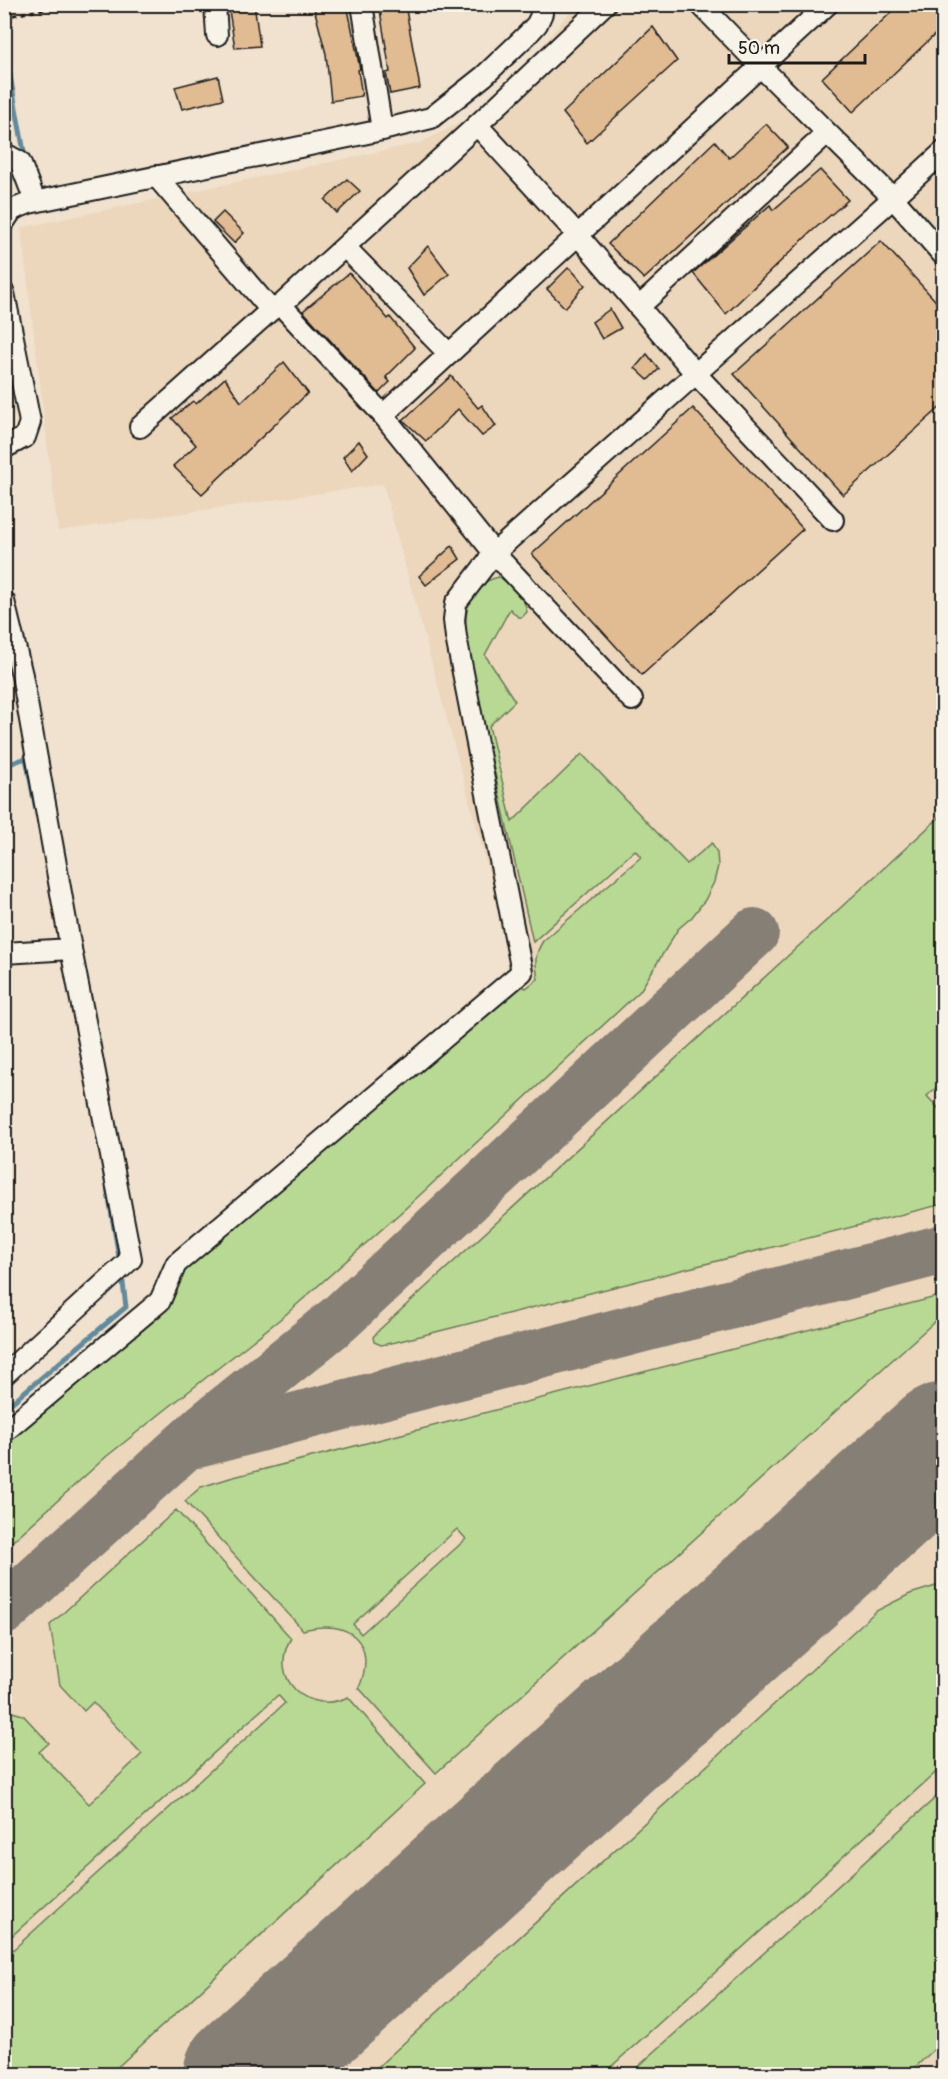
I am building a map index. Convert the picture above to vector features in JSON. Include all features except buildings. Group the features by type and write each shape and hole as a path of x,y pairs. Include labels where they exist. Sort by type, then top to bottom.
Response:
{"street":[{"path":"215,4 217,35"},
{"path":"362,4 382,130"},
{"path":"4,222 12,210 35,201 431,118 484,76 532,29 542,13 542,4"},
{"path":"140,427 345,247 605,4"},
{"path":"700,4 761,68 893,198 944,256"},
{"path":"383,415 828,4"},
{"path":"477,126 577,234 695,373 833,520"},
{"path":"639,307 827,133"},
{"path":"4,1432 160,1301 176,1264 522,972 454,620 456,603 494,553 944,151"},
{"path":"4,157 9,156 20,162 35,201"},
{"path":"156,176 276,307 383,415 494,553 632,700"},
{"path":"345,247 449,354"},
{"path":"4,292 30,422 25,437 4,448"},
{"path":"4,601 21,675 131,1260 4,1375"},
{"path":"4,953 71,950"}],"path":[{"path":"4,17 70,4"}],"shaded area":[{"path":"567,5 943,5 943,2074 5,2074 5,1422 156,1297 168,1260 511,968 504,928 383,484 58,531 21,228 420,143 462,122 530,61 569,13"}],"green space":[{"path":"499,577 517,592 527,612 522,617 518,617 510,609 485,655 515,701 489,726 512,822 582,754 687,864 712,843 717,853 718,866 714,882 705,900 692,917 678,929 640,991 408,1206 284,1316 107,1456 5,1548 4,1446 16,1433 160,1316 171,1303 181,1273 511,986 519,984 526,988 538,979 536,959 543,941 641,857 635,850 533,942 466,646 467,614 472,595 487,581"},
{"path":"943,814 943,1081 927,1096 938,1108 943,1103 943,1204 396,1342 381,1345 374,1342 373,1337 379,1330"},
{"path":"936,1297 943,1298 943,1314 436,1773 359,1688 365,1658 362,1646 355,1637 346,1631 334,1628 319,1627 303,1630 185,1501 201,1487","holes":["457,1529 466,1539 361,1634 353,1624"]},
{"path":"176,1510 291,1638 285,1653 284,1667 288,1680 296,1690 319,1702 333,1702 348,1697 425,1784 110,2074 5,2074 5,1957 285,1703 278,1695 5,1942 5,1710 23,1715 49,1743 39,1752 89,1804 142,1754 93,1702 84,1711 60,1685 50,1625"},
{"path":"939,1585 944,1586 943,1766 603,2074 370,2074 876,1611 910,1594"},
{"path":"943,1791 943,2041 908,2074 630,2074"}],"waterway":[{"path":"4,43 24,152"},
{"path":"4,766 26,758 37,815"},
{"path":"103,1163 120,1263"},
{"path":"4,1409 126,1307 122,1275"}],"taxiway":[{"path":"4,1610 205,1427 339,1319 754,933"},
{"path":"197,1443 944,1249"},
{"path":"867,1514 904,1504 944,1502"}],"runway":[{"path":"245,2074 944,1444"}]}
